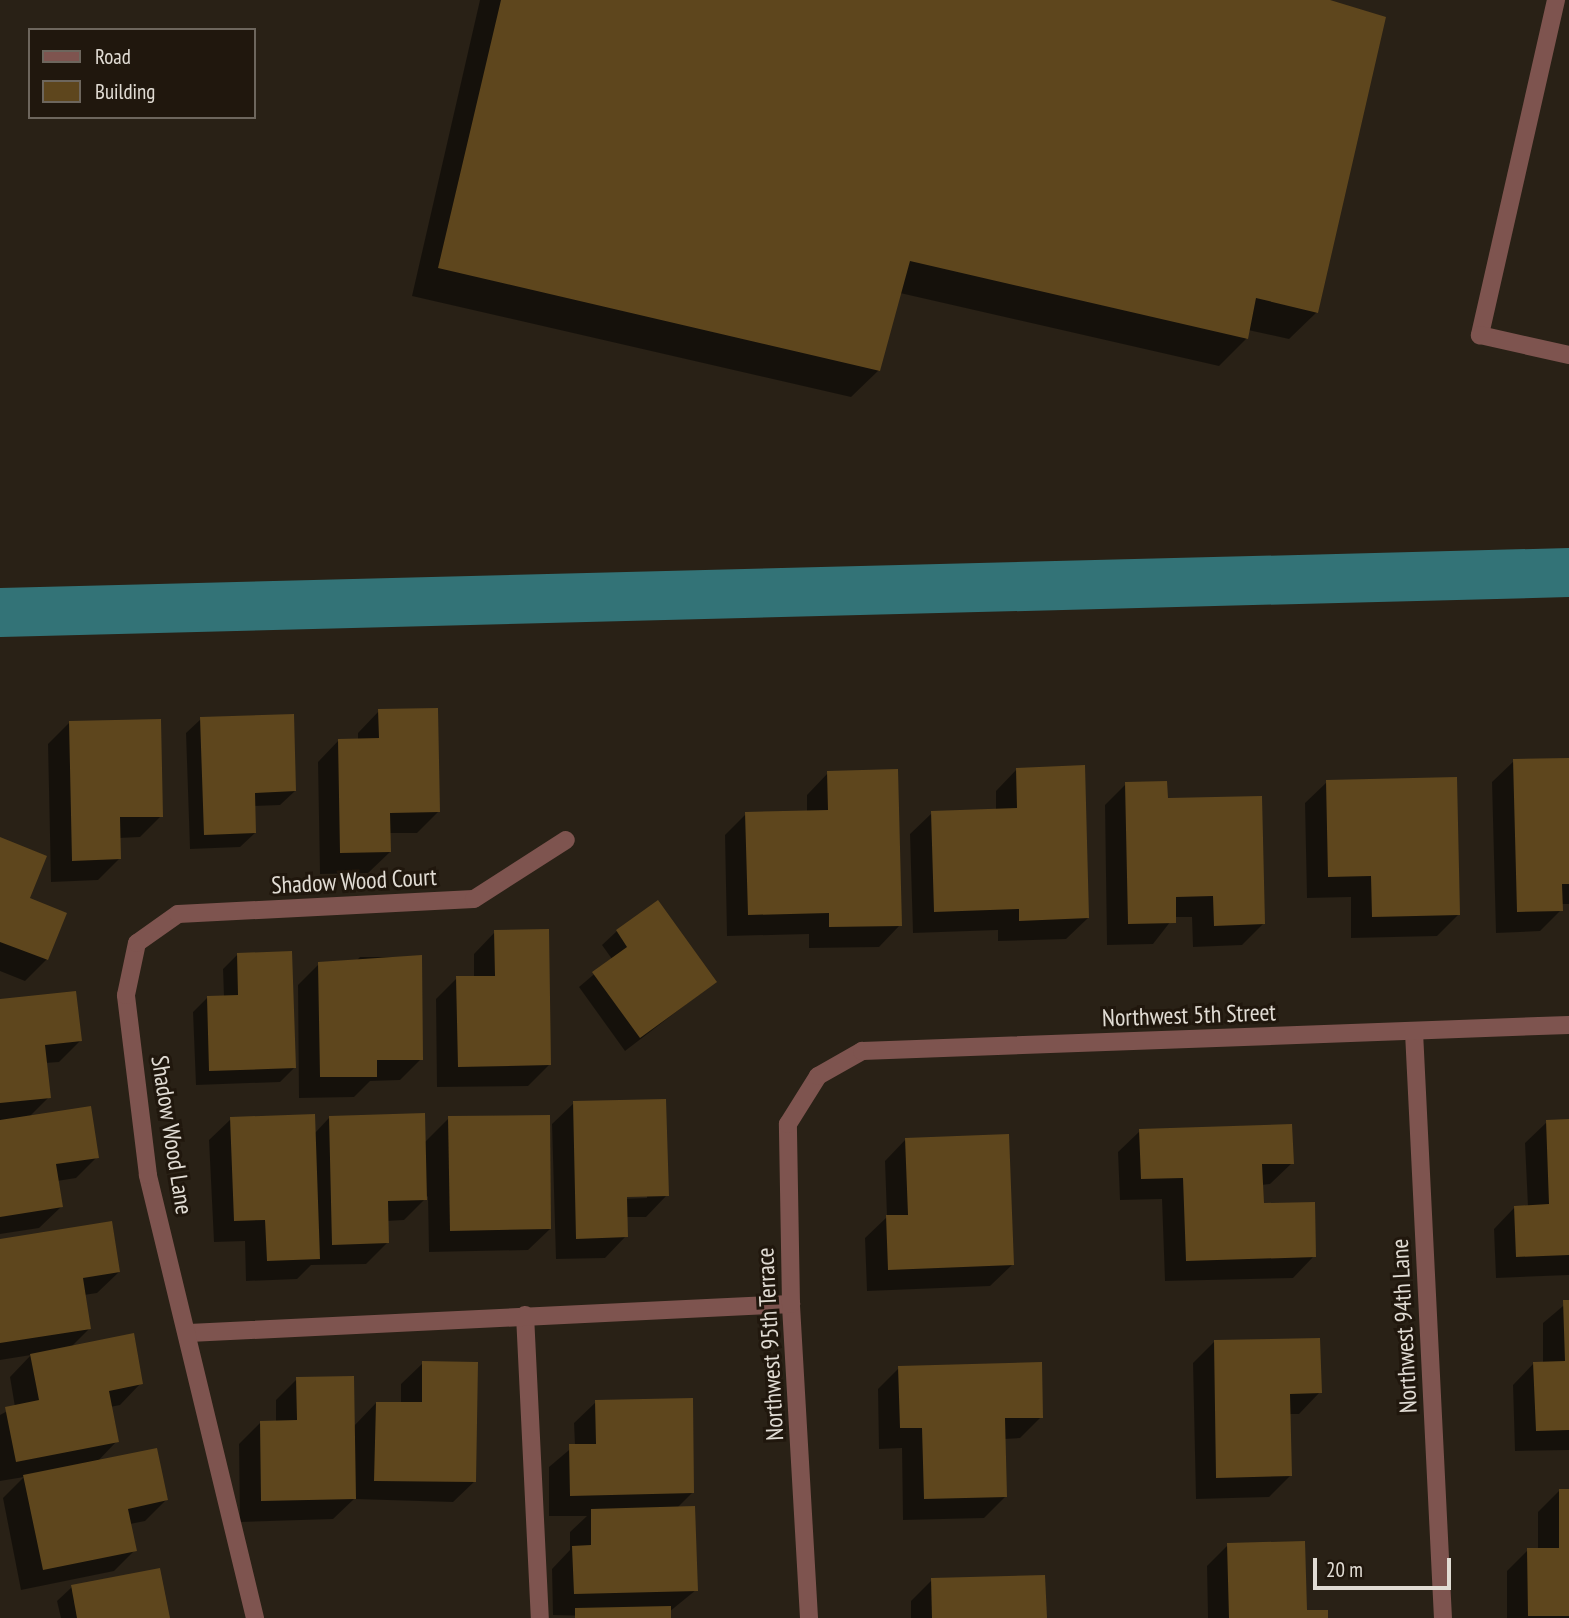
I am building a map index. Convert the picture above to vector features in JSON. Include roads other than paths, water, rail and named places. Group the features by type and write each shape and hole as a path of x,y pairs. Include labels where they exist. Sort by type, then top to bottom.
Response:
{"street":[{"path":"1556,0 1480,335 1569,355"},
{"name":"Shadow Wood Court","path":"137,943 178,914 474,899 566,840"},
{"name":"Shadow Wood Lane","path":"137,943 126,995 148,1175 189,1334 255,1618"},
{"name":"Northwest 5th Street","path":"818,1076 862,1051 1569,1025"},
{"name":"Northwest 94th Lane","path":"1413,1032 1443,1618"},
{"name":"Northwest 95th Terrace","path":"809,1618 792,1304 788,1124 818,1076"},
{"path":"189,1334 525,1315 792,1304"},
{"path":"525,1315 540,1618"}],"waterway":[{"path":"0,612 1569,572"}]}
